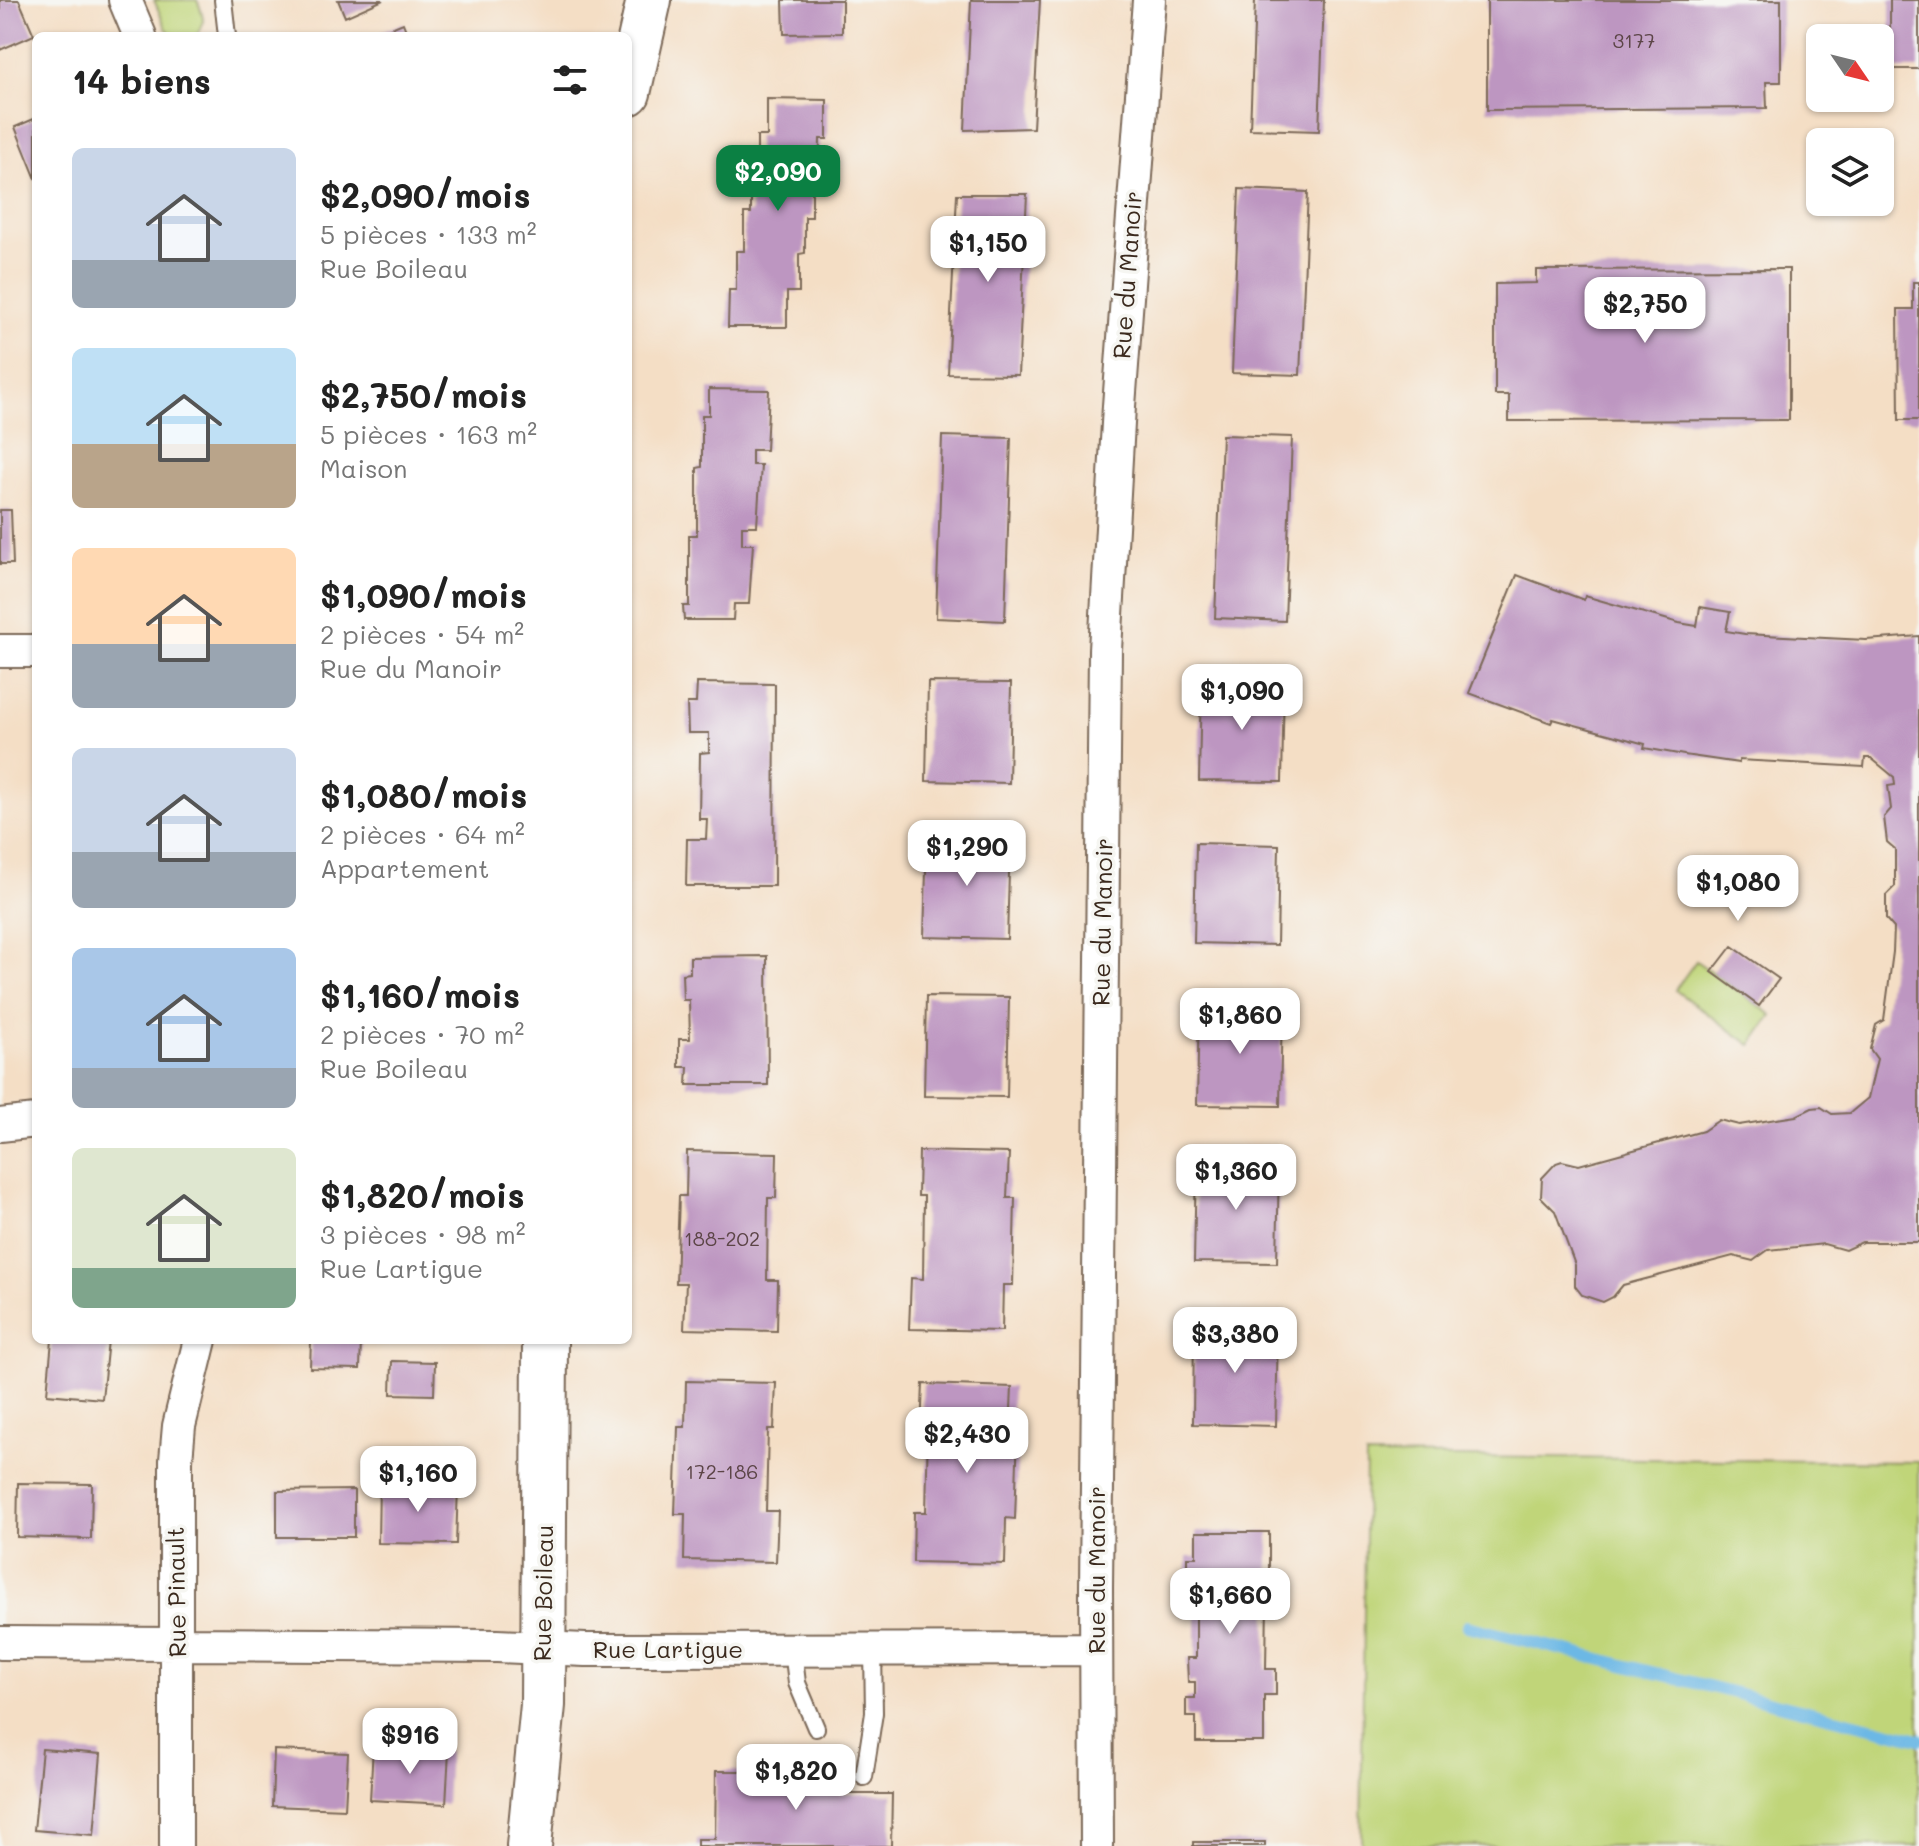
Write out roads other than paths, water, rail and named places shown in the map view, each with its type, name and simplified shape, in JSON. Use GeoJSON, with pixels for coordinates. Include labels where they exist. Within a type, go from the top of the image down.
{"type":"FeatureCollection","features":[{"type":"Feature","properties":{"kind":"street"},"geometry":{"type":"LineString","coordinates":[[125,0],[138,32]]}},
{"type":"Feature","properties":{"kind":"street"},"geometry":{"type":"LineString","coordinates":[[632,75],[649,0]]}},
{"type":"Feature","properties":{"kind":"street","name":"Rue du Manoir"},"geometry":{"type":"LineString","coordinates":[[1097,1846],[1105,650],[1119,406],[1149,0]]}},
{"type":"Feature","properties":{"kind":"street"},"geometry":{"type":"LineString","coordinates":[[0,651],[32,651]]}},
{"type":"Feature","properties":{"kind":"street"},"geometry":{"type":"LineString","coordinates":[[0,1125],[32,1121]]}},
{"type":"Feature","properties":{"kind":"street","name":"Rue Pinault"},"geometry":{"type":"LineString","coordinates":[[176,1846],[176,1460],[179,1426],[199,1344]]}},
{"type":"Feature","properties":{"kind":"street","name":"Rue Boileau"},"geometry":{"type":"LineString","coordinates":[[529,1846],[538,1773],[543,1648],[545,1344]]}},
{"type":"Feature","properties":{"kind":"street","name":"Rue Lartigue"},"geometry":{"type":"LineString","coordinates":[[0,1643],[793,1650],[1096,1649]]}},
{"type":"Feature","properties":{"kind":"lane"},"geometry":{"type":"LineString","coordinates":[[223,0],[227,32]]}},
{"type":"Feature","properties":{"kind":"lane"},"geometry":{"type":"LineString","coordinates":[[793,1650],[797,1683],[816,1728]]}},
{"type":"Feature","properties":{"kind":"lane"},"geometry":{"type":"LineString","coordinates":[[864,1777],[874,1713],[873,1650]]}},
{"type":"Feature","properties":{"kind":"waterway"},"geometry":{"type":"LineString","coordinates":[[1467,1626],[1919,1739]]}}]}
